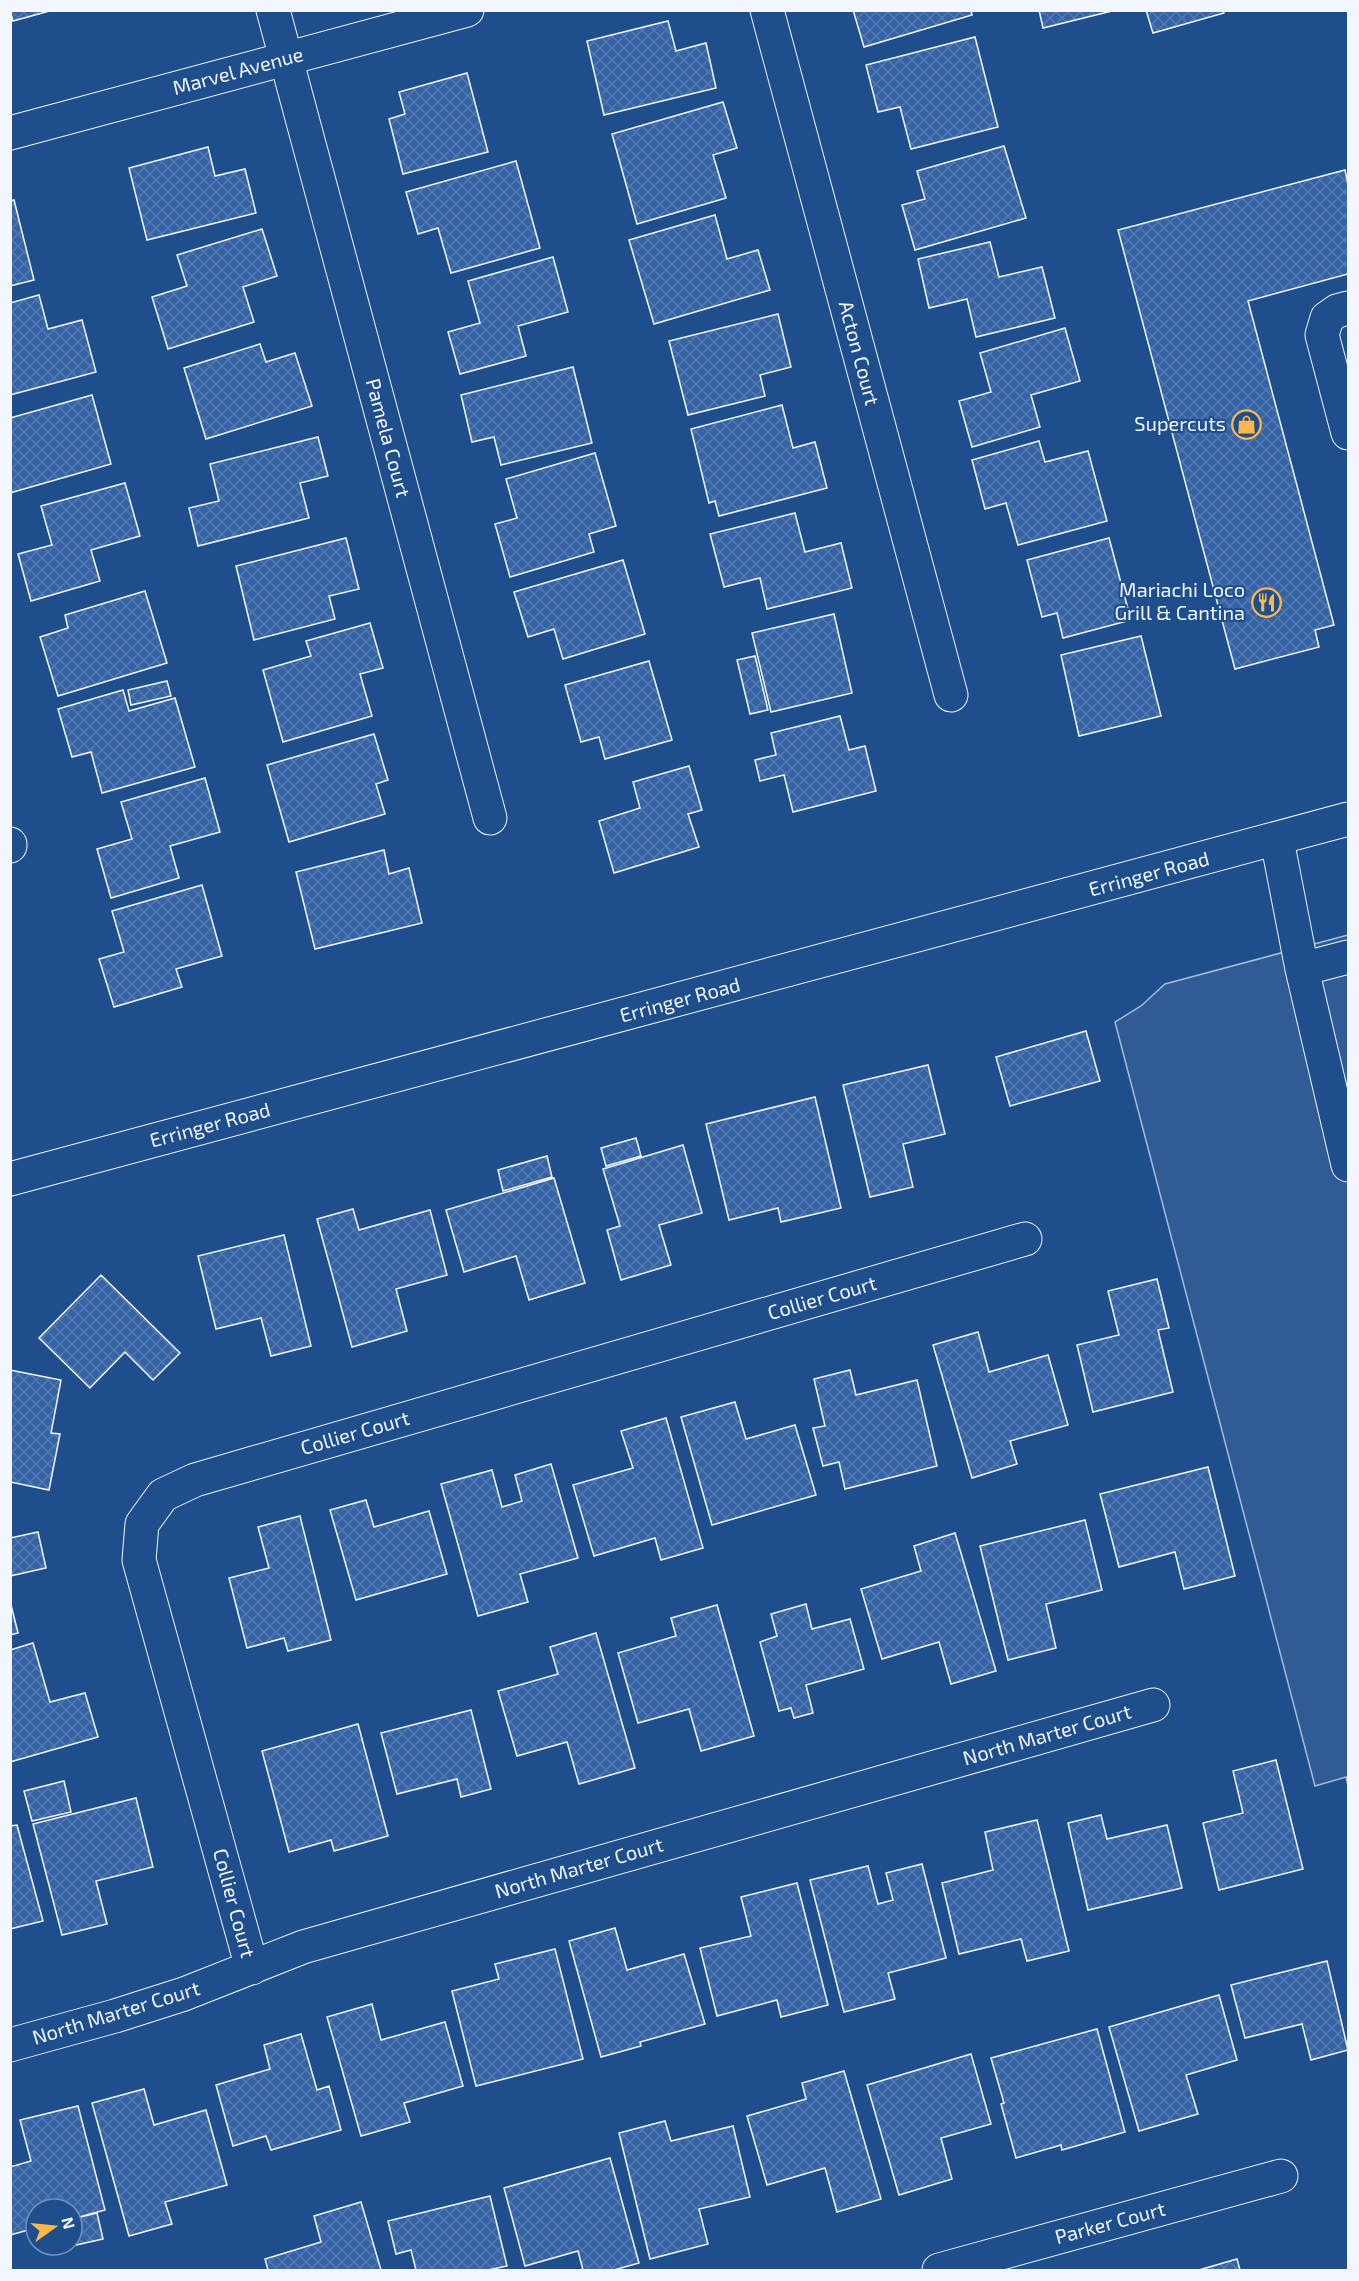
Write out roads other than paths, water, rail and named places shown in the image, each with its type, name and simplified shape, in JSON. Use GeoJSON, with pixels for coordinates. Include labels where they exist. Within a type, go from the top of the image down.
{"type":"FeatureCollection","features":[{"type":"Feature","properties":{"kind":"street","name":"Pamela Court"},"geometry":{"type":"LineString","coordinates":[[273,10],[490,818]]}},
{"type":"Feature","properties":{"kind":"street","name":"Marvel Avenue"},"geometry":{"type":"LineString","coordinates":[[10,133],[467,10]]}},
{"type":"Feature","properties":{"kind":"street","name":"Acton Court"},"geometry":{"type":"LineString","coordinates":[[767,10],[951,695]]}},
{"type":"Feature","properties":{"kind":"street"},"geometry":{"type":"LineString","coordinates":[[1348,308],[1337,311],[1327,318],[1322,335],[1348,433]]}},
{"type":"Feature","properties":{"kind":"street","name":"Erringer Road"},"geometry":{"type":"LineString","coordinates":[[10,1179],[1277,840],[1348,819]]}},
{"type":"Feature","properties":{"kind":"street"},"geometry":{"type":"LineString","coordinates":[[1277,840],[1302,969],[1348,1165]]}},
{"type":"Feature","properties":{"kind":"street"},"geometry":{"type":"LineString","coordinates":[[1302,969],[1348,957]]}},
{"type":"Feature","properties":{"kind":"street","name":"Collier Court"},"geometry":{"type":"LineString","coordinates":[[252,1968],[139,1560],[142,1524],[163,1495],[195,1480],[1025,1239]]}},
{"type":"Feature","properties":{"kind":"street","name":"North Marter Court"},"geometry":{"type":"LineString","coordinates":[[10,2046],[175,1998],[303,1947],[1153,1705]]}},
{"type":"Feature","properties":{"kind":"street","name":"Parker Court"},"geometry":{"type":"LineString","coordinates":[[939,2271],[1281,2176]]}},
{"type":"Feature","properties":{"kind":"place","name":"Supercuts"},"geometry":{"type":"Point","coordinates":[1247,424]}},
{"type":"Feature","properties":{"kind":"place","name":"Mariachi Loco Grill & Cantina"},"geometry":{"type":"Point","coordinates":[1266,602]}}]}
